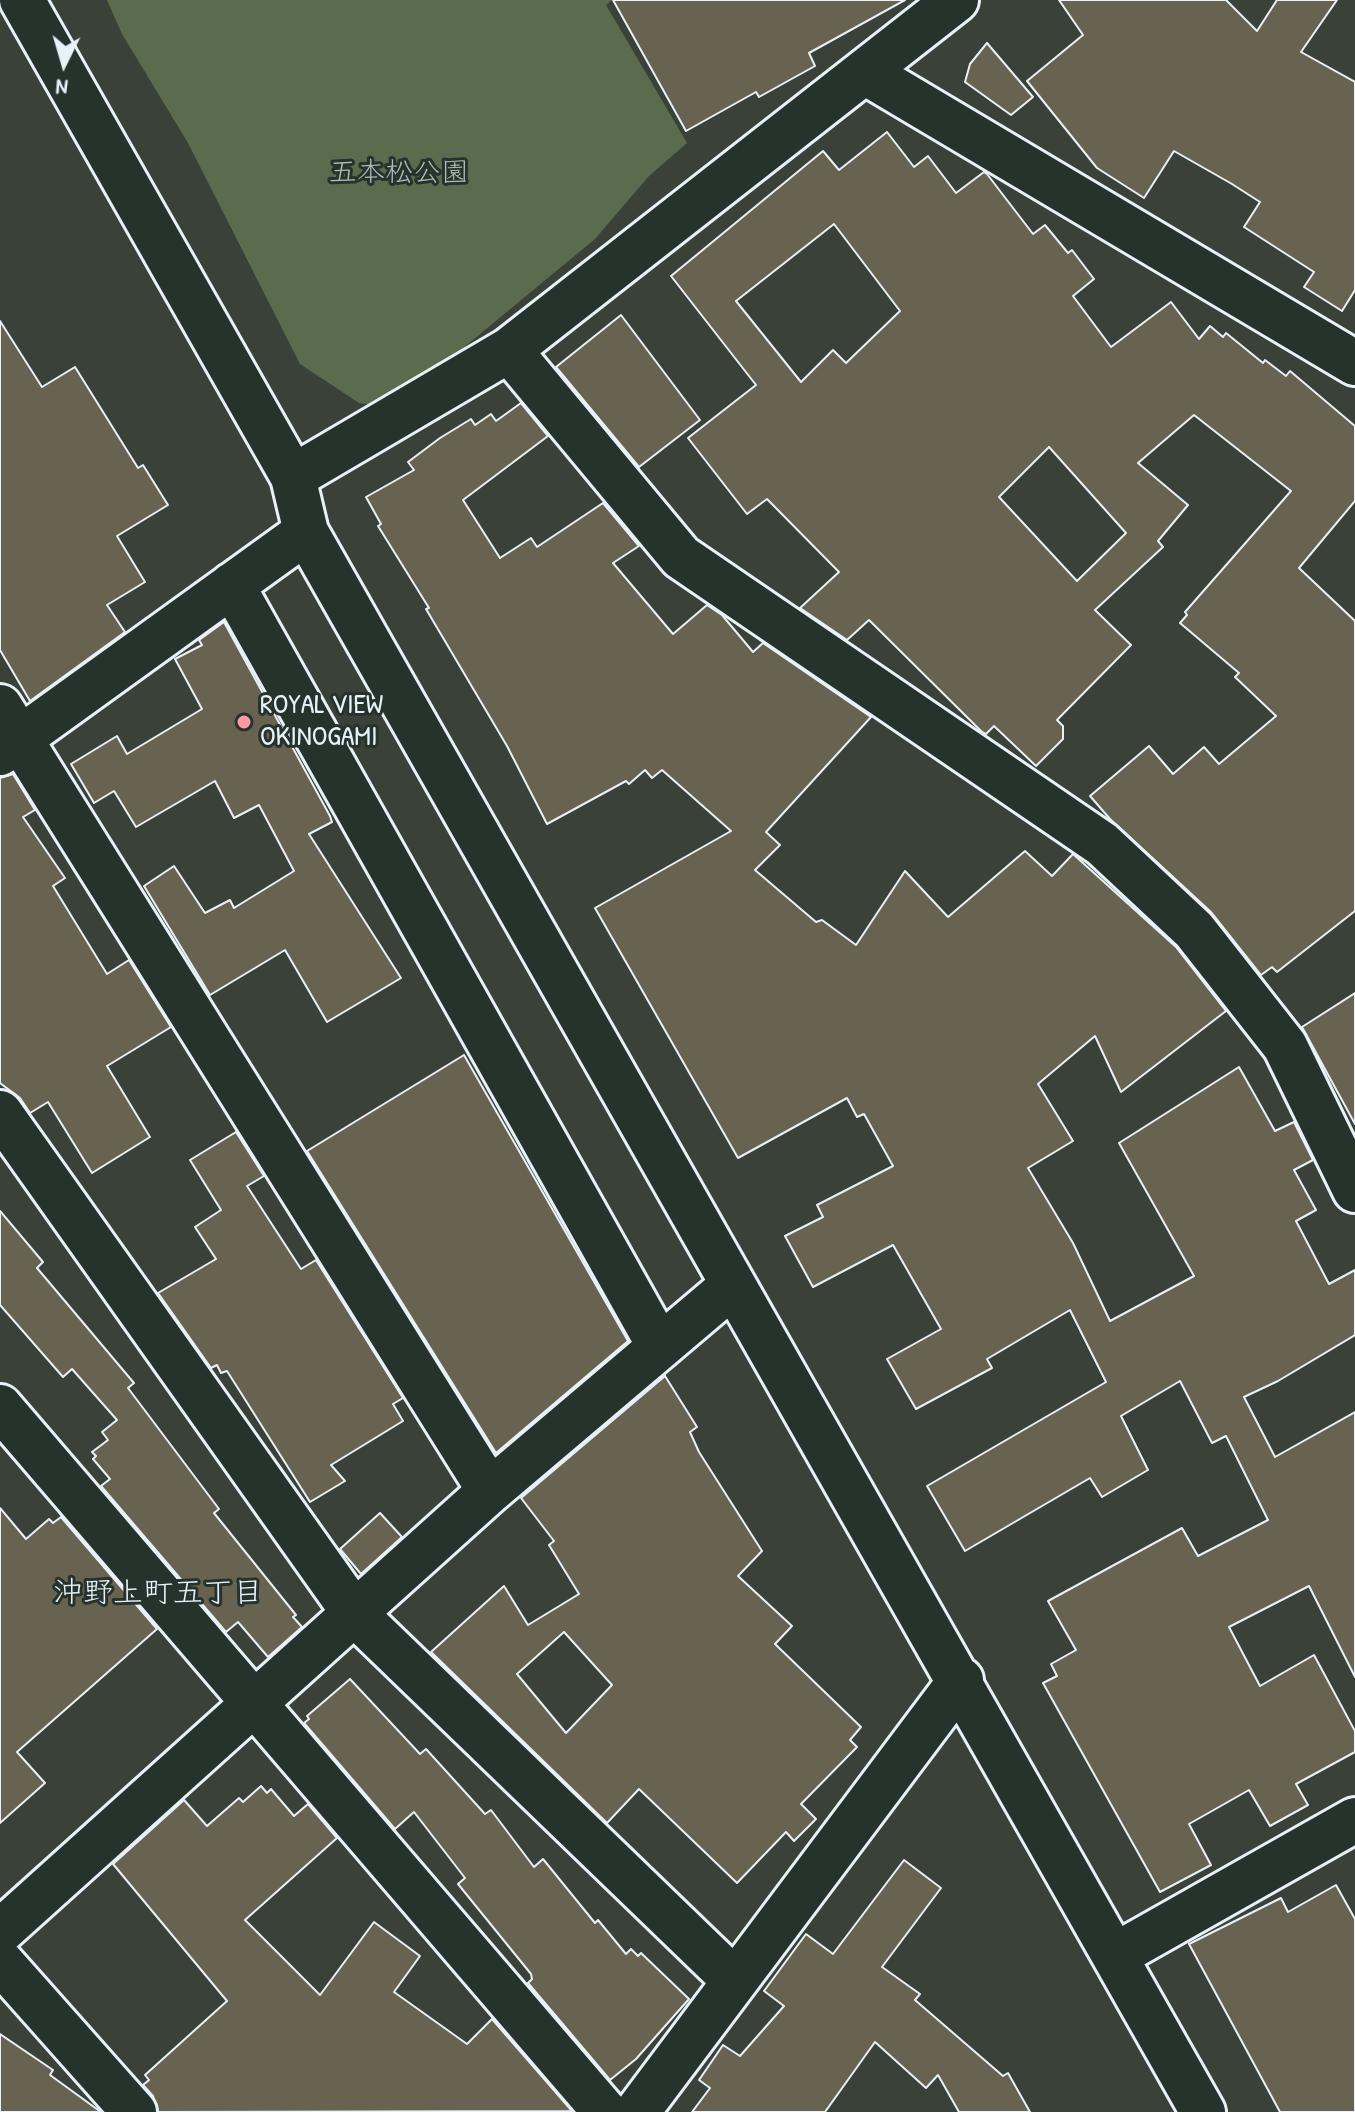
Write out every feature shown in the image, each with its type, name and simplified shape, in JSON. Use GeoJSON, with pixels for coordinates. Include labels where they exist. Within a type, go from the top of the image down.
{"type":"FeatureCollection","features":[{"type":"Feature","properties":{"kind":"street"},"geometry":{"type":"LineString","coordinates":[[22,0],[293,477],[306,532],[961,1680],[1203,2112]]}},
{"type":"Feature","properties":{"kind":"street"},"geometry":{"type":"LineString","coordinates":[[293,477],[509,350],[956,0]]}},
{"type":"Feature","properties":{"kind":"street"},"geometry":{"type":"LineString","coordinates":[[865,72],[1355,363]]}},
{"type":"Feature","properties":{"kind":"street"},"geometry":{"type":"LineString","coordinates":[[509,350],[681,557],[1102,844],[1194,930],[1285,1046],[1355,1190]]}},
{"type":"Feature","properties":{"kind":"street"},"geometry":{"type":"LineString","coordinates":[[306,532],[232,585],[6,733],[490,1491]]}},
{"type":"Feature","properties":{"kind":"street"},"geometry":{"type":"LineString","coordinates":[[232,585],[660,1347]]}},
{"type":"Feature","properties":{"kind":"street"},"geometry":{"type":"LineString","coordinates":[[0,1113],[355,1614],[734,1980]]}},
{"type":"Feature","properties":{"kind":"street"},"geometry":{"type":"LineString","coordinates":[[0,1932],[490,1491],[733,1285]]}},
{"type":"Feature","properties":{"kind":"street"},"geometry":{"type":"LineString","coordinates":[[0,1407],[251,1704],[605,2112]]}},
{"type":"Feature","properties":{"kind":"street"},"geometry":{"type":"LineString","coordinates":[[637,2112],[961,1680]]}},
{"type":"Feature","properties":{"kind":"street"},"geometry":{"type":"LineString","coordinates":[[1116,1955],[1355,1820]]}},
{"type":"Feature","properties":{"kind":"street"},"geometry":{"type":"LineString","coordinates":[[0,1961],[134,2112]]}},
{"type":"Feature","properties":{"kind":"green space","name":"五本松公園"},"geometry":{"type":"Polygon","coordinates":[[[107,0],[612,0],[606,5],[687,143],[649,176],[595,239],[445,363],[389,407],[359,403],[300,364],[188,143],[122,34],[107,0]]]}},
{"type":"Feature","properties":{"kind":"building"},"geometry":{"type":"Polygon","coordinates":[[[613,0],[905,0],[809,53],[815,66],[759,97],[756,92],[686,131],[613,0]]]}},
{"type":"Feature","properties":{"kind":"building"},"geometry":{"type":"Polygon","coordinates":[[[1059,0],[1226,0],[1257,31],[1277,0],[1337,0],[1301,52],[1355,82],[1355,290],[1342,311],[1304,287],[1314,272],[1244,227],[1260,202],[1232,184],[1174,151],[1144,198],[1097,168],[1027,81],[1083,35],[1059,0]]]}},
{"type":"Feature","properties":{"kind":"building"},"geometry":{"type":"Polygon","coordinates":[[[987,43],[1033,97],[1011,115],[965,82],[970,64],[987,43]]]}},
{"type":"Feature","properties":{"kind":"building"},"geometry":{"type":"Polygon","coordinates":[[[887,132],[914,167],[928,156],[956,193],[984,172],[1033,234],[1045,225],[1068,253],[1072,250],[1094,279],[1073,296],[1111,347],[1171,302],[1199,339],[1210,326],[1223,337],[1226,333],[1263,363],[1265,360],[1286,376],[1290,371],[1355,426],[1355,501],[1299,568],[1355,621],[1355,911],[1277,972],[1272,967],[1261,975],[1211,912],[1110,819],[1090,796],[1149,746],[1173,774],[1204,747],[1219,764],[1276,716],[1235,677],[1239,673],[1180,623],[1187,615],[1185,612],[1291,491],[1194,415],[1138,463],[1188,505],[1158,541],[1163,547],[1095,610],[1131,645],[1057,720],[1063,726],[1063,739],[1036,766],[994,726],[986,734],[982,732],[869,620],[847,640],[800,608],[839,572],[767,499],[747,514],[688,438],[756,385],[671,276],[823,151],[839,170],[887,132]],[[834,224],[736,301],[801,382],[833,350],[846,363],[900,311],[834,224]],[[1049,447],[999,497],[1077,581],[1126,533],[1049,447]]]}},
{"type":"Feature","properties":{"kind":"building"},"geometry":{"type":"Polygon","coordinates":[[[621,315],[700,420],[639,467],[556,367],[621,315]]]}},
{"type":"Feature","properties":{"kind":"building"},"geometry":{"type":"Polygon","coordinates":[[[0,321],[42,387],[75,367],[138,468],[143,465],[168,505],[117,536],[145,582],[107,605],[125,632],[30,701],[0,650],[0,321]]]}},
{"type":"Feature","properties":{"kind":"building"},"geometry":{"type":"Polygon","coordinates":[[[521,403],[548,436],[463,500],[500,558],[531,538],[537,547],[603,503],[639,546],[613,563],[673,634],[707,605],[722,615],[753,652],[763,643],[871,717],[766,832],[780,845],[755,870],[816,922],[822,920],[856,945],[905,871],[948,917],[1025,851],[1052,876],[1073,854],[1176,947],[1226,1011],[1121,1092],[1095,1036],[1038,1084],[1073,1141],[1028,1168],[1073,1243],[1110,1321],[1194,1276],[1119,1143],[1239,1067],[1275,1131],[1294,1122],[1313,1160],[1294,1170],[1316,1210],[1296,1221],[1329,1284],[1355,1270],[1355,1335],[1278,1381],[1244,1397],[1275,1457],[1355,1412],[1355,1677],[1309,1586],[1229,1627],[1260,1686],[1314,1655],[1355,1731],[1355,1752],[1296,1784],[1308,1805],[1270,1826],[1249,1790],[1189,1824],[1211,1865],[1160,1892],[1043,1683],[1057,1676],[1051,1664],[1076,1650],[1048,1601],[1182,1528],[1198,1556],[1268,1520],[1226,1436],[1212,1443],[1180,1381],[1121,1416],[1148,1470],[1102,1497],[1090,1478],[965,1551],[927,1486],[1106,1382],[1070,1310],[987,1359],[992,1368],[916,1409],[887,1359],[941,1329],[893,1245],[813,1287],[785,1236],[823,1217],[817,1205],[893,1166],[864,1114],[857,1117],[847,1098],[738,1158],[595,908],[731,831],[662,770],[652,778],[645,770],[629,784],[626,781],[547,824],[507,746],[426,609],[429,608],[378,526],[381,524],[366,497],[414,470],[408,462],[471,419],[475,425],[491,414],[496,421],[521,403]]]}},
{"type":"Feature","properties":{"kind":"building"},"geometry":{"type":"Polygon","coordinates":[[[224,622],[330,816],[332,822],[309,834],[401,978],[327,1022],[285,950],[210,995],[144,886],[174,866],[205,913],[230,900],[234,908],[294,871],[259,805],[234,818],[215,781],[136,827],[114,791],[94,803],[71,764],[117,736],[127,754],[202,709],[175,659],[202,645],[199,640],[224,622]]]}},
{"type":"Feature","properties":{"kind":"building"},"geometry":{"type":"Polygon","coordinates":[[[13,774],[35,810],[23,817],[65,878],[53,886],[107,974],[129,960],[171,1027],[107,1066],[150,1137],[92,1173],[48,1102],[30,1113],[20,1098],[0,1083],[0,778],[13,774]]]}},
{"type":"Feature","properties":{"kind":"building"},"geometry":{"type":"Polygon","coordinates":[[[1355,993],[1355,1124],[1302,1027],[1355,993]]]}},
{"type":"Feature","properties":{"kind":"building"},"geometry":{"type":"Polygon","coordinates":[[[464,1055],[628,1341],[496,1453],[307,1151],[464,1055]]]}},
{"type":"Feature","properties":{"kind":"building"},"geometry":{"type":"Polygon","coordinates":[[[236,1132],[264,1176],[247,1186],[301,1269],[316,1260],[403,1398],[393,1404],[403,1421],[331,1465],[345,1481],[310,1502],[227,1371],[221,1373],[217,1365],[211,1368],[158,1293],[216,1259],[195,1227],[221,1210],[190,1160],[236,1132]]]}},
{"type":"Feature","properties":{"kind":"building"},"geometry":{"type":"Polygon","coordinates":[[[0,1211],[43,1262],[37,1268],[134,1383],[128,1388],[219,1509],[214,1513],[296,1615],[293,1617],[302,1627],[268,1657],[238,1622],[226,1632],[101,1486],[110,1479],[93,1459],[96,1456],[92,1452],[108,1440],[102,1432],[117,1420],[72,1369],[63,1377],[0,1305],[0,1211]]]}},
{"type":"Feature","properties":{"kind":"building"},"geometry":{"type":"Polygon","coordinates":[[[665,1376],[697,1427],[690,1432],[699,1452],[762,1551],[738,1576],[792,1626],[775,1644],[861,1727],[850,1740],[857,1747],[801,1804],[816,1819],[794,1841],[786,1832],[737,1883],[639,1789],[607,1823],[431,1652],[504,1586],[528,1625],[579,1594],[549,1545],[554,1541],[521,1498],[665,1376]],[[564,1632],[517,1674],[566,1733],[612,1685],[564,1632]]]}},
{"type":"Feature","properties":{"kind":"building"},"geometry":{"type":"Polygon","coordinates":[[[0,1508],[26,1539],[49,1519],[53,1523],[61,1517],[157,1629],[17,1752],[45,1783],[0,1823],[0,1508]]]}},
{"type":"Feature","properties":{"kind":"building"},"geometry":{"type":"Polygon","coordinates":[[[380,1513],[402,1537],[361,1574],[340,1549],[380,1513]]]}},
{"type":"Feature","properties":{"kind":"building"},"geometry":{"type":"Polygon","coordinates":[[[350,1679],[420,1754],[426,1749],[485,1814],[491,1810],[534,1867],[543,1859],[595,1923],[598,1920],[626,1954],[631,1949],[638,1956],[641,1953],[689,1999],[636,2059],[610,2080],[528,1983],[532,1979],[531,1974],[458,1884],[465,1878],[414,1812],[395,1829],[304,1723],[309,1719],[307,1716],[350,1679]]]}},
{"type":"Feature","properties":{"kind":"building"},"geometry":{"type":"Polygon","coordinates":[[[261,1786],[267,1793],[271,1789],[294,1816],[308,1804],[337,1838],[245,1920],[320,1995],[374,1922],[420,1956],[394,1992],[467,2044],[492,2019],[572,2111],[158,2112],[153,2096],[143,2085],[149,2080],[145,2075],[227,2001],[113,1864],[184,1800],[207,1826],[239,1798],[243,1802],[261,1786]]]}},
{"type":"Feature","properties":{"kind":"building"},"geometry":{"type":"Polygon","coordinates":[[[904,1860],[941,1888],[882,1967],[920,1994],[915,2000],[1003,2076],[1008,2073],[1030,2112],[959,2112],[938,2075],[926,2088],[875,2042],[825,2112],[692,2112],[710,2088],[699,2080],[723,2045],[740,2056],[784,2006],[764,1991],[806,1934],[833,1954],[904,1860]]]}},
{"type":"Feature","properties":{"kind":"building"},"geometry":{"type":"Polygon","coordinates":[[[1336,1885],[1355,1919],[1355,2112],[1280,2112],[1189,1944],[1281,1898],[1288,1912],[1336,1885]]]}},
{"type":"Feature","properties":{"kind":"building"},"geometry":{"type":"Polygon","coordinates":[[[0,2034],[53,2070],[50,2075],[101,2112],[0,2112],[0,2034]]]}},
{"type":"Feature","properties":{"kind":"place","name":"ROYAL VIEW OKINOGAMI"},"geometry":{"type":"Point","coordinates":[244,722]}},
{"type":"Feature","properties":{"kind":"district","name":"沖野上町五丁目"},"geometry":{"type":"Point","coordinates":[158,1594]}}]}
